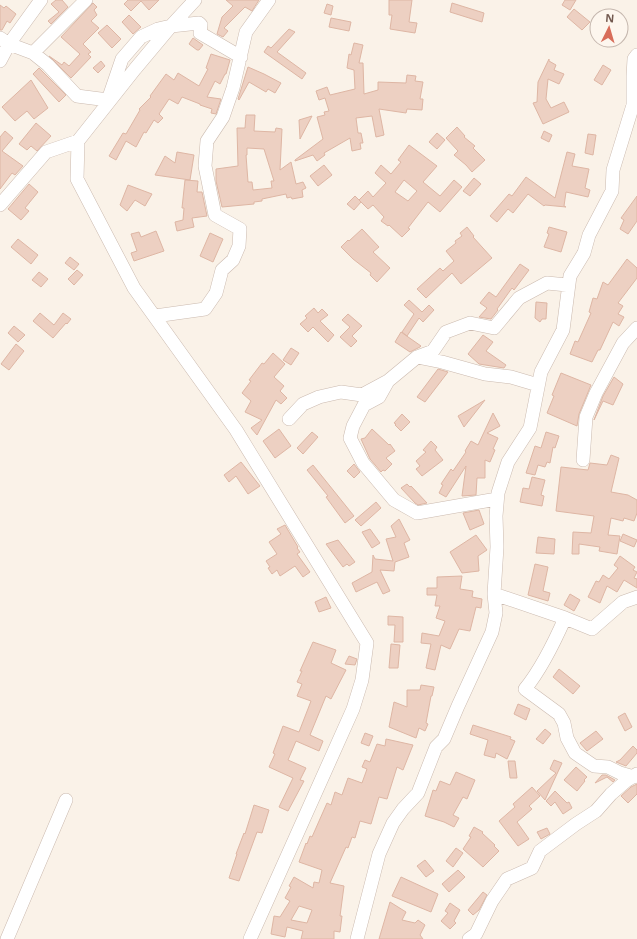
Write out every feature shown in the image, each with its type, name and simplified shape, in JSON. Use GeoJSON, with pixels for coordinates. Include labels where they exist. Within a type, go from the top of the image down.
{"type":"FeatureCollection","features":[{"type":"Feature","properties":{"kind":"street"},"geometry":{"type":"LineString","coordinates":[[0,61],[5,41],[41,0]]}},
{"type":"Feature","properties":{"kind":"street"},"geometry":{"type":"LineString","coordinates":[[33,53],[86,0]]}},
{"type":"Feature","properties":{"kind":"street"},"geometry":{"type":"LineString","coordinates":[[0,205],[46,152],[78,141],[135,69],[171,26],[196,0]]}},
{"type":"Feature","properties":{"kind":"street"},"geometry":{"type":"LineString","coordinates":[[155,316],[205,309],[216,293],[222,270],[233,260],[239,246],[240,229],[215,215],[205,166],[207,141],[224,117],[233,88],[246,32],[269,0]]}},
{"type":"Feature","properties":{"kind":"street"},"geometry":{"type":"LineString","coordinates":[[5,41],[33,53],[48,65],[78,96],[108,100],[122,60],[141,37],[158,29],[199,23],[201,25],[200,33],[241,57]]}},
{"type":"Feature","properties":{"kind":"street"},"geometry":{"type":"LineString","coordinates":[[357,939],[379,854],[393,823],[403,809],[418,793],[436,747],[444,739],[492,632],[496,613],[494,594],[497,547],[497,499],[508,462],[530,428],[540,372],[562,330],[566,312],[570,276],[584,253],[589,235],[612,191],[613,170],[633,105],[634,59],[637,55]]}},
{"type":"Feature","properties":{"kind":"street"},"geometry":{"type":"LineString","coordinates":[[78,141],[77,179],[134,288],[236,430],[367,643],[362,680],[353,709],[250,939]]}},
{"type":"Feature","properties":{"kind":"street"},"geometry":{"type":"LineString","coordinates":[[289,418],[303,404],[319,397],[341,392],[362,395],[388,381],[417,357],[433,352],[446,332],[470,323],[494,328],[519,298],[547,283],[568,284]]}},
{"type":"Feature","properties":{"kind":"street"},"geometry":{"type":"LineString","coordinates":[[583,460],[586,417],[596,393],[623,343],[637,328]]}},
{"type":"Feature","properties":{"kind":"street"},"geometry":{"type":"LineString","coordinates":[[417,357],[442,362],[485,374],[511,377],[538,385]]}},
{"type":"Feature","properties":{"kind":"street"},"geometry":{"type":"LineString","coordinates":[[388,381],[379,398],[364,405],[353,426],[350,438],[363,463],[394,500],[417,513],[497,499]]}},
{"type":"Feature","properties":{"kind":"street"},"geometry":{"type":"LineString","coordinates":[[494,594],[565,618],[592,629],[623,602],[637,597]]}},
{"type":"Feature","properties":{"kind":"street"},"geometry":{"type":"LineString","coordinates":[[565,618],[555,642],[531,682],[525,689],[559,714],[564,723],[566,738],[575,753],[594,766],[608,767],[620,773],[635,776]]}},
{"type":"Feature","properties":{"kind":"street"},"geometry":{"type":"LineString","coordinates":[[469,939],[476,934],[492,900],[507,879],[532,868],[540,851],[596,811],[612,794],[635,776]]}},
{"type":"Feature","properties":{"kind":"street"},"geometry":{"type":"LineString","coordinates":[[7,939],[66,800]]}},
{"type":"Feature","properties":{"kind":"building"},"geometry":{"type":"Polygon","coordinates":[[[56,0],[62,0],[68,7],[51,24],[48,21],[59,12],[51,4],[56,0]]]}},
{"type":"Feature","properties":{"kind":"building"},"geometry":{"type":"Polygon","coordinates":[[[128,0],[159,0],[149,10],[141,1],[131,11],[124,4],[128,0]]]}},
{"type":"Feature","properties":{"kind":"building"},"geometry":{"type":"Polygon","coordinates":[[[226,0],[259,0],[252,11],[245,7],[224,28],[228,31],[223,37],[217,34],[222,17],[233,6],[226,0]]]}},
{"type":"Feature","properties":{"kind":"building"},"geometry":{"type":"Polygon","coordinates":[[[389,0],[412,0],[409,22],[417,23],[415,33],[390,29],[392,15],[389,15],[389,0]]]}},
{"type":"Feature","properties":{"kind":"building"},"geometry":{"type":"Polygon","coordinates":[[[565,0],[576,0],[570,10],[562,5],[565,0]]]}},
{"type":"Feature","properties":{"kind":"building"},"geometry":{"type":"Polygon","coordinates":[[[93,3],[97,7],[94,10],[97,15],[91,21],[99,28],[83,44],[91,52],[88,54],[91,57],[71,78],[49,56],[62,65],[64,62],[69,66],[80,54],[61,37],[93,3]]]}},
{"type":"Feature","properties":{"kind":"building"},"geometry":{"type":"Polygon","coordinates":[[[452,3],[484,13],[482,22],[450,12],[452,3]]]}},
{"type":"Feature","properties":{"kind":"building"},"geometry":{"type":"Polygon","coordinates":[[[327,4],[333,6],[331,15],[324,13],[327,4]]]}},
{"type":"Feature","properties":{"kind":"building"},"geometry":{"type":"Polygon","coordinates":[[[0,5],[4,8],[6,6],[16,14],[10,23],[7,21],[2,30],[0,30],[0,5]]]}},
{"type":"Feature","properties":{"kind":"building"},"geometry":{"type":"Polygon","coordinates":[[[574,9],[589,21],[589,23],[582,30],[567,17],[574,9]]]}},
{"type":"Feature","properties":{"kind":"building"},"geometry":{"type":"Polygon","coordinates":[[[129,15],[141,27],[133,34],[122,22],[129,15]]]}},
{"type":"Feature","properties":{"kind":"building"},"geometry":{"type":"Polygon","coordinates":[[[331,18],[351,22],[349,31],[329,27],[331,18]]]}},
{"type":"Feature","properties":{"kind":"building"},"geometry":{"type":"Polygon","coordinates":[[[107,25],[121,39],[112,48],[98,33],[107,25]]]}},
{"type":"Feature","properties":{"kind":"building"},"geometry":{"type":"Polygon","coordinates":[[[289,29],[295,32],[277,52],[306,73],[302,79],[264,52],[268,46],[271,48],[289,29]]]}},
{"type":"Feature","properties":{"kind":"building"},"geometry":{"type":"Polygon","coordinates":[[[193,38],[203,45],[199,50],[189,44],[193,38]]]}},
{"type":"Feature","properties":{"kind":"building"},"geometry":{"type":"Polygon","coordinates":[[[354,43],[363,45],[359,63],[363,63],[364,94],[378,90],[378,82],[406,83],[407,75],[416,76],[415,81],[423,82],[420,99],[423,99],[422,110],[407,109],[406,113],[379,109],[384,135],[376,137],[372,116],[356,118],[358,133],[361,133],[363,143],[360,143],[361,149],[352,151],[350,138],[324,153],[325,155],[317,161],[313,155],[295,161],[323,139],[317,117],[325,115],[324,112],[329,111],[325,98],[319,100],[316,91],[327,87],[330,95],[355,89],[354,70],[347,68],[349,54],[351,55],[354,43]]]}},
{"type":"Feature","properties":{"kind":"building"},"geometry":{"type":"Polygon","coordinates":[[[211,54],[230,60],[226,74],[220,84],[215,81],[207,97],[221,99],[216,114],[211,113],[212,109],[182,97],[178,104],[169,99],[159,114],[163,118],[158,123],[154,120],[146,133],[144,132],[136,147],[126,141],[116,160],[109,156],[123,133],[126,134],[140,110],[139,109],[151,97],[150,96],[166,74],[174,80],[178,73],[199,86],[208,69],[206,68],[211,54]]]}},
{"type":"Feature","properties":{"kind":"building"},"geometry":{"type":"Polygon","coordinates":[[[549,59],[549,61],[556,65],[554,70],[564,74],[559,84],[548,79],[546,99],[551,108],[564,102],[569,112],[543,124],[533,103],[537,102],[538,82],[549,59]]]}},
{"type":"Feature","properties":{"kind":"building"},"geometry":{"type":"Polygon","coordinates":[[[101,61],[105,66],[98,73],[93,68],[101,61]]]}},
{"type":"Feature","properties":{"kind":"building"},"geometry":{"type":"Polygon","coordinates":[[[603,65],[611,70],[602,85],[594,80],[603,65]]]}},
{"type":"Feature","properties":{"kind":"building"},"geometry":{"type":"Polygon","coordinates":[[[248,67],[281,83],[275,93],[268,89],[266,92],[249,82],[239,100],[238,99],[248,67]]]}},
{"type":"Feature","properties":{"kind":"building"},"geometry":{"type":"Polygon","coordinates":[[[39,68],[66,95],[59,102],[33,74],[39,68]]]}},
{"type":"Feature","properties":{"kind":"building"},"geometry":{"type":"Polygon","coordinates":[[[31,80],[48,108],[34,119],[27,111],[15,121],[2,107],[31,80]]]}},
{"type":"Feature","properties":{"kind":"building"},"geometry":{"type":"Polygon","coordinates":[[[246,115],[255,115],[254,131],[275,132],[276,128],[282,129],[280,170],[291,162],[296,184],[303,182],[306,188],[302,190],[303,197],[292,199],[291,197],[287,198],[286,194],[262,199],[262,201],[254,202],[254,204],[222,207],[216,181],[216,169],[238,166],[237,128],[245,128],[246,115]],[[247,148],[246,155],[248,182],[252,182],[253,190],[272,188],[271,181],[274,181],[264,149],[247,148]]]}},
{"type":"Feature","properties":{"kind":"building"},"geometry":{"type":"Polygon","coordinates":[[[312,116],[300,139],[299,120],[312,116]]]}},
{"type":"Feature","properties":{"kind":"building"},"geometry":{"type":"Polygon","coordinates":[[[36,123],[51,136],[37,151],[31,146],[27,150],[19,144],[36,123]]]}},
{"type":"Feature","properties":{"kind":"building"},"geometry":{"type":"Polygon","coordinates":[[[457,127],[465,136],[464,137],[475,146],[473,148],[485,160],[472,172],[454,155],[458,151],[446,138],[457,127]]]}},
{"type":"Feature","properties":{"kind":"building"},"geometry":{"type":"Polygon","coordinates":[[[5,131],[13,138],[2,151],[23,166],[15,175],[12,173],[0,189],[0,137],[5,131]]]}},
{"type":"Feature","properties":{"kind":"building"},"geometry":{"type":"Polygon","coordinates":[[[544,131],[552,135],[549,142],[541,138],[544,131]]]}},
{"type":"Feature","properties":{"kind":"building"},"geometry":{"type":"Polygon","coordinates":[[[437,133],[445,140],[437,149],[429,142],[437,133]]]}},
{"type":"Feature","properties":{"kind":"building"},"geometry":{"type":"Polygon","coordinates":[[[588,134],[596,135],[593,155],[585,153],[588,134]]]}},
{"type":"Feature","properties":{"kind":"building"},"geometry":{"type":"Polygon","coordinates":[[[409,145],[437,166],[423,182],[440,196],[454,180],[462,187],[440,212],[428,202],[408,228],[410,229],[402,237],[389,225],[388,226],[381,221],[384,217],[373,205],[368,209],[361,202],[354,210],[347,204],[355,196],[359,200],[368,191],[373,197],[386,183],[375,173],[381,165],[391,174],[401,162],[398,160],[409,145]],[[404,180],[395,192],[408,201],[417,191],[404,180]]]}},
{"type":"Feature","properties":{"kind":"building"},"geometry":{"type":"Polygon","coordinates":[[[177,152],[194,155],[190,180],[155,175],[165,156],[175,163],[177,152]]]}},
{"type":"Feature","properties":{"kind":"building"},"geometry":{"type":"Polygon","coordinates":[[[567,152],[575,154],[572,166],[589,169],[585,188],[590,190],[588,197],[566,192],[564,206],[566,207],[544,206],[528,194],[513,213],[508,209],[497,222],[490,216],[509,194],[512,196],[526,177],[555,198],[567,152]]]}},
{"type":"Feature","properties":{"kind":"building"},"geometry":{"type":"Polygon","coordinates":[[[324,165],[332,175],[318,186],[310,176],[324,165]]]}},
{"type":"Feature","properties":{"kind":"building"},"geometry":{"type":"Polygon","coordinates":[[[474,178],[481,184],[470,196],[463,191],[474,178]]]}},
{"type":"Feature","properties":{"kind":"building"},"geometry":{"type":"Polygon","coordinates":[[[185,180],[198,181],[197,192],[202,192],[207,216],[192,218],[194,227],[177,231],[175,222],[183,220],[184,208],[182,208],[185,180]]]}},
{"type":"Feature","properties":{"kind":"building"},"geometry":{"type":"Polygon","coordinates":[[[29,184],[38,192],[25,208],[29,211],[21,220],[8,209],[29,184]]]}},
{"type":"Feature","properties":{"kind":"building"},"geometry":{"type":"Polygon","coordinates":[[[128,185],[152,194],[145,206],[135,200],[127,211],[120,205],[128,185]]]}},
{"type":"Feature","properties":{"kind":"building"},"geometry":{"type":"Polygon","coordinates":[[[637,196],[637,221],[628,234],[620,229],[624,220],[621,218],[637,196]]]}},
{"type":"Feature","properties":{"kind":"building"},"geometry":{"type":"Polygon","coordinates":[[[467,227],[474,236],[473,237],[492,258],[461,284],[452,273],[426,298],[417,289],[440,268],[443,271],[454,261],[446,251],[456,243],[455,241],[462,236],[460,233],[467,227]]]}},
{"type":"Feature","properties":{"kind":"building"},"geometry":{"type":"Polygon","coordinates":[[[549,227],[567,232],[561,252],[544,247],[549,234],[547,233],[549,227]]]}},
{"type":"Feature","properties":{"kind":"building"},"geometry":{"type":"Polygon","coordinates":[[[362,229],[379,247],[373,252],[390,268],[377,282],[370,275],[371,273],[353,259],[341,247],[362,229]]]}},
{"type":"Feature","properties":{"kind":"building"},"geometry":{"type":"Polygon","coordinates":[[[156,231],[164,251],[134,261],[131,253],[137,251],[131,234],[139,232],[141,237],[156,231]]]}},
{"type":"Feature","properties":{"kind":"building"},"geometry":{"type":"Polygon","coordinates":[[[210,233],[223,239],[213,262],[200,256],[210,233]]]}},
{"type":"Feature","properties":{"kind":"building"},"geometry":{"type":"Polygon","coordinates":[[[18,239],[38,255],[31,264],[11,247],[18,239]]]}},
{"type":"Feature","properties":{"kind":"building"},"geometry":{"type":"Polygon","coordinates":[[[70,257],[79,264],[74,270],[65,263],[70,257]]]}},
{"type":"Feature","properties":{"kind":"building"},"geometry":{"type":"Polygon","coordinates":[[[627,259],[637,268],[637,278],[618,303],[623,306],[618,314],[624,317],[619,326],[613,322],[600,350],[598,350],[592,362],[570,354],[575,341],[578,342],[591,313],[589,312],[593,298],[597,299],[603,282],[608,285],[627,259]]]}},
{"type":"Feature","properties":{"kind":"building"},"geometry":{"type":"Polygon","coordinates":[[[520,264],[529,270],[514,290],[512,288],[491,319],[479,317],[487,308],[480,303],[489,292],[496,297],[520,264]]]}},
{"type":"Feature","properties":{"kind":"building"},"geometry":{"type":"Polygon","coordinates":[[[77,270],[83,275],[74,285],[68,279],[77,270]]]}},
{"type":"Feature","properties":{"kind":"building"},"geometry":{"type":"Polygon","coordinates":[[[39,272],[48,279],[41,287],[32,280],[39,272]]]}},
{"type":"Feature","properties":{"kind":"building"},"geometry":{"type":"Polygon","coordinates":[[[409,300],[422,312],[429,305],[434,310],[423,322],[419,318],[407,336],[402,332],[414,314],[404,305],[409,300]]]}},
{"type":"Feature","properties":{"kind":"building"},"geometry":{"type":"Polygon","coordinates":[[[536,302],[547,303],[546,319],[542,319],[540,322],[535,318],[536,302]]]}},
{"type":"Feature","properties":{"kind":"building"},"geometry":{"type":"Polygon","coordinates":[[[314,308],[318,313],[322,309],[328,315],[320,321],[334,335],[328,342],[313,327],[308,332],[300,324],[307,318],[305,316],[314,308]]]}},
{"type":"Feature","properties":{"kind":"building"},"geometry":{"type":"Polygon","coordinates":[[[40,313],[54,325],[63,313],[71,319],[53,338],[33,321],[40,313]]]}},
{"type":"Feature","properties":{"kind":"building"},"geometry":{"type":"Polygon","coordinates":[[[348,314],[362,326],[352,336],[357,341],[351,347],[340,337],[350,327],[342,320],[348,314]]]}},
{"type":"Feature","properties":{"kind":"building"},"geometry":{"type":"Polygon","coordinates":[[[14,326],[25,335],[18,342],[8,333],[14,326]]]}},
{"type":"Feature","properties":{"kind":"building"},"geometry":{"type":"Polygon","coordinates":[[[401,332],[421,346],[410,352],[395,342],[401,332]]]}},
{"type":"Feature","properties":{"kind":"building"},"geometry":{"type":"Polygon","coordinates":[[[483,335],[493,342],[486,351],[506,365],[504,368],[479,364],[468,354],[483,335]]]}},
{"type":"Feature","properties":{"kind":"building"},"geometry":{"type":"Polygon","coordinates":[[[16,344],[24,351],[9,370],[1,364],[16,344]]]}},
{"type":"Feature","properties":{"kind":"building"},"geometry":{"type":"Polygon","coordinates":[[[291,348],[299,353],[291,365],[283,360],[291,348]]]}},
{"type":"Feature","properties":{"kind":"building"},"geometry":{"type":"Polygon","coordinates":[[[273,353],[285,364],[274,377],[284,386],[280,391],[287,398],[281,404],[276,400],[257,435],[251,428],[262,420],[245,412],[251,401],[242,393],[251,381],[249,380],[262,363],[264,364],[273,353]]]}},
{"type":"Feature","properties":{"kind":"building"},"geometry":{"type":"Polygon","coordinates":[[[438,369],[448,372],[425,402],[417,397],[438,369]]]}},
{"type":"Feature","properties":{"kind":"building"},"geometry":{"type":"Polygon","coordinates":[[[561,373],[591,385],[579,414],[577,426],[547,413],[554,396],[552,395],[561,373]]]}},
{"type":"Feature","properties":{"kind":"building"},"geometry":{"type":"Polygon","coordinates":[[[614,377],[623,384],[613,405],[603,401],[594,420],[603,396],[614,377]]]}},
{"type":"Feature","properties":{"kind":"building"},"geometry":{"type":"Polygon","coordinates":[[[485,400],[464,427],[458,416],[485,400]]]}},
{"type":"Feature","properties":{"kind":"building"},"geometry":{"type":"Polygon","coordinates":[[[493,413],[500,426],[487,433],[498,438],[493,449],[495,450],[490,462],[485,460],[485,478],[477,478],[476,495],[462,496],[466,466],[446,497],[439,493],[443,485],[441,484],[451,469],[453,471],[466,452],[465,451],[471,441],[478,445],[493,413]]]}},
{"type":"Feature","properties":{"kind":"building"},"geometry":{"type":"Polygon","coordinates":[[[402,414],[410,422],[401,431],[394,423],[402,414]]]}},
{"type":"Feature","properties":{"kind":"building"},"geometry":{"type":"Polygon","coordinates":[[[279,429],[291,446],[275,458],[263,441],[279,429]]]}},
{"type":"Feature","properties":{"kind":"building"},"geometry":{"type":"Polygon","coordinates":[[[372,429],[389,445],[390,444],[395,451],[386,458],[392,464],[385,471],[383,470],[381,472],[370,459],[361,439],[365,438],[372,429]]]}},
{"type":"Feature","properties":{"kind":"building"},"geometry":{"type":"Polygon","coordinates":[[[312,432],[318,437],[303,454],[297,448],[312,432]]]}},
{"type":"Feature","properties":{"kind":"building"},"geometry":{"type":"Polygon","coordinates":[[[546,432],[559,436],[555,448],[553,447],[550,463],[547,462],[545,467],[538,465],[535,475],[526,473],[535,446],[541,448],[546,432]]]}},
{"type":"Feature","properties":{"kind":"building"},"geometry":{"type":"Polygon","coordinates":[[[431,441],[437,447],[435,450],[443,460],[422,476],[416,469],[420,466],[416,461],[426,452],[423,450],[431,441]]]}},
{"type":"Feature","properties":{"kind":"building"},"geometry":{"type":"Polygon","coordinates":[[[611,455],[619,458],[611,492],[628,495],[637,500],[637,513],[634,521],[624,518],[623,521],[611,518],[608,535],[620,536],[617,554],[599,551],[600,547],[579,544],[579,554],[572,554],[573,532],[591,533],[594,516],[556,511],[561,467],[588,470],[590,463],[607,465],[611,455]]]}},
{"type":"Feature","properties":{"kind":"building"},"geometry":{"type":"Polygon","coordinates":[[[241,462],[260,486],[248,494],[236,476],[229,482],[224,475],[241,462]]]}},
{"type":"Feature","properties":{"kind":"building"},"geometry":{"type":"Polygon","coordinates":[[[354,464],[360,472],[354,478],[347,471],[354,464]]]}},
{"type":"Feature","properties":{"kind":"building"},"geometry":{"type":"Polygon","coordinates":[[[313,465],[354,516],[345,523],[326,497],[328,496],[307,470],[313,465]]]}},
{"type":"Feature","properties":{"kind":"building"},"geometry":{"type":"Polygon","coordinates":[[[532,477],[545,480],[541,495],[544,496],[542,506],[520,502],[523,488],[529,489],[532,477]]]}},
{"type":"Feature","properties":{"kind":"building"},"geometry":{"type":"Polygon","coordinates":[[[407,484],[410,487],[411,486],[427,503],[418,505],[415,503],[401,488],[407,484]]]}},
{"type":"Feature","properties":{"kind":"building"},"geometry":{"type":"Polygon","coordinates":[[[376,502],[381,508],[361,526],[355,520],[376,502]]]}},
{"type":"Feature","properties":{"kind":"building"},"geometry":{"type":"Polygon","coordinates":[[[479,510],[484,524],[470,530],[463,513],[479,510]]]}},
{"type":"Feature","properties":{"kind":"building"},"geometry":{"type":"Polygon","coordinates":[[[399,519],[410,540],[404,543],[409,557],[395,562],[394,571],[380,570],[390,591],[383,594],[377,582],[356,592],[352,583],[372,572],[373,555],[375,559],[393,561],[386,539],[396,537],[391,526],[399,519]]]}},
{"type":"Feature","properties":{"kind":"building"},"geometry":{"type":"Polygon","coordinates":[[[285,525],[298,547],[297,548],[300,552],[297,554],[310,572],[303,577],[295,566],[280,576],[277,570],[272,574],[268,568],[270,567],[266,561],[277,554],[269,542],[281,534],[277,529],[285,525]]]}},
{"type":"Feature","properties":{"kind":"building"},"geometry":{"type":"Polygon","coordinates":[[[370,529],[380,543],[372,548],[362,532],[370,529]]]}},
{"type":"Feature","properties":{"kind":"building"},"geometry":{"type":"Polygon","coordinates":[[[623,534],[637,540],[634,547],[620,541],[623,534]]]}},
{"type":"Feature","properties":{"kind":"building"},"geometry":{"type":"Polygon","coordinates":[[[476,535],[487,550],[478,556],[479,571],[462,573],[450,552],[476,535]]]}},
{"type":"Feature","properties":{"kind":"building"},"geometry":{"type":"Polygon","coordinates":[[[538,537],[555,539],[554,554],[536,553],[538,537]]]}},
{"type":"Feature","properties":{"kind":"building"},"geometry":{"type":"Polygon","coordinates":[[[338,540],[355,562],[349,566],[347,564],[343,567],[326,544],[338,540]]]}},
{"type":"Feature","properties":{"kind":"building"},"geometry":{"type":"Polygon","coordinates":[[[620,556],[635,567],[633,570],[637,572],[634,578],[637,579],[637,588],[624,580],[617,592],[607,586],[600,603],[588,597],[596,581],[599,582],[603,575],[609,579],[618,568],[614,565],[620,556]]]}},
{"type":"Feature","properties":{"kind":"building"},"geometry":{"type":"Polygon","coordinates":[[[535,564],[548,567],[543,591],[550,593],[548,601],[528,595],[535,564]]]}},
{"type":"Feature","properties":{"kind":"building"},"geometry":{"type":"Polygon","coordinates":[[[462,576],[460,589],[473,591],[472,597],[482,599],[481,608],[476,607],[470,631],[459,629],[450,649],[441,645],[435,670],[426,668],[431,644],[421,643],[422,633],[439,636],[445,621],[436,618],[440,606],[435,606],[437,595],[427,595],[427,588],[437,588],[437,577],[462,576]]]}},
{"type":"Feature","properties":{"kind":"building"},"geometry":{"type":"Polygon","coordinates":[[[570,594],[580,600],[574,611],[564,605],[570,594]]]}},
{"type":"Feature","properties":{"kind":"building"},"geometry":{"type":"Polygon","coordinates":[[[326,597],[331,608],[319,612],[315,602],[326,597]]]}},
{"type":"Feature","properties":{"kind":"building"},"geometry":{"type":"Polygon","coordinates":[[[388,616],[403,617],[403,642],[394,642],[395,625],[388,625],[388,616]]]}},
{"type":"Feature","properties":{"kind":"building"},"geometry":{"type":"Polygon","coordinates":[[[313,642],[336,650],[331,663],[346,670],[331,699],[326,696],[310,735],[323,741],[319,751],[296,741],[288,760],[306,768],[300,780],[304,781],[288,811],[279,807],[293,778],[269,767],[275,754],[273,753],[283,726],[299,732],[311,701],[297,696],[302,684],[297,682],[302,671],[300,671],[313,642]]]}},
{"type":"Feature","properties":{"kind":"building"},"geometry":{"type":"Polygon","coordinates":[[[391,644],[400,645],[398,668],[389,668],[391,644]]]}},
{"type":"Feature","properties":{"kind":"building"},"geometry":{"type":"Polygon","coordinates":[[[349,656],[357,659],[355,665],[345,664],[349,656]]]}},
{"type":"Feature","properties":{"kind":"building"},"geometry":{"type":"Polygon","coordinates":[[[559,669],[580,686],[573,694],[553,677],[559,669]]]}},
{"type":"Feature","properties":{"kind":"building"},"geometry":{"type":"Polygon","coordinates":[[[421,685],[434,687],[426,723],[428,724],[425,731],[419,728],[416,738],[389,727],[394,702],[407,707],[407,690],[420,690],[421,685]]]}},
{"type":"Feature","properties":{"kind":"building"},"geometry":{"type":"Polygon","coordinates":[[[518,704],[530,709],[526,720],[514,714],[518,704]]]}},
{"type":"Feature","properties":{"kind":"building"},"geometry":{"type":"Polygon","coordinates":[[[625,713],[632,727],[625,731],[618,717],[625,713]]]}},
{"type":"Feature","properties":{"kind":"building"},"geometry":{"type":"Polygon","coordinates":[[[473,725],[511,737],[510,739],[515,741],[507,759],[496,753],[495,758],[484,755],[488,740],[470,734],[473,725]]]}},
{"type":"Feature","properties":{"kind":"building"},"geometry":{"type":"Polygon","coordinates":[[[545,729],[551,734],[543,744],[536,739],[545,729]]]}},
{"type":"Feature","properties":{"kind":"building"},"geometry":{"type":"Polygon","coordinates":[[[596,731],[603,739],[587,751],[580,743],[596,731]]]}},
{"type":"Feature","properties":{"kind":"building"},"geometry":{"type":"Polygon","coordinates":[[[365,733],[373,736],[369,746],[361,743],[365,733]]]}},
{"type":"Feature","properties":{"kind":"building"},"geometry":{"type":"Polygon","coordinates":[[[386,739],[413,745],[403,770],[397,767],[387,799],[379,797],[371,824],[360,821],[355,838],[352,837],[348,848],[346,847],[330,883],[344,886],[340,916],[342,916],[340,932],[334,931],[334,939],[301,939],[303,931],[287,927],[285,937],[271,934],[274,916],[280,917],[290,901],[285,898],[294,877],[313,888],[314,882],[319,883],[322,870],[299,862],[306,843],[307,844],[310,836],[312,837],[327,803],[331,805],[335,792],[342,795],[348,778],[362,783],[367,769],[362,767],[365,760],[370,762],[377,744],[385,746],[386,739]],[[299,906],[291,920],[307,923],[312,910],[299,906]]]}},
{"type":"Feature","properties":{"kind":"building"},"geometry":{"type":"Polygon","coordinates":[[[633,746],[637,750],[637,753],[626,766],[616,762],[620,760],[633,746]]]}},
{"type":"Feature","properties":{"kind":"building"},"geometry":{"type":"Polygon","coordinates":[[[554,760],[562,763],[545,800],[537,791],[556,773],[550,769],[554,760]]]}},
{"type":"Feature","properties":{"kind":"building"},"geometry":{"type":"Polygon","coordinates":[[[508,761],[515,761],[517,778],[510,778],[508,761]]]}},
{"type":"Feature","properties":{"kind":"building"},"geometry":{"type":"Polygon","coordinates":[[[576,767],[587,777],[577,791],[564,780],[576,767]]]}},
{"type":"Feature","properties":{"kind":"building"},"geometry":{"type":"Polygon","coordinates":[[[456,772],[475,780],[467,799],[463,797],[453,815],[459,818],[454,827],[425,816],[433,790],[436,791],[440,781],[450,785],[456,772]]]}},
{"type":"Feature","properties":{"kind":"building"},"geometry":{"type":"Polygon","coordinates":[[[602,775],[606,775],[615,780],[613,782],[607,777],[595,783],[602,775]]]}},
{"type":"Feature","properties":{"kind":"building"},"geometry":{"type":"Polygon","coordinates":[[[637,784],[637,794],[628,803],[621,796],[637,784]]]}},
{"type":"Feature","properties":{"kind":"building"},"geometry":{"type":"Polygon","coordinates":[[[532,787],[540,796],[529,806],[532,809],[517,822],[529,839],[518,846],[499,821],[515,807],[513,804],[532,787]]]}},
{"type":"Feature","properties":{"kind":"building"},"geometry":{"type":"Polygon","coordinates":[[[555,791],[567,803],[569,802],[572,808],[563,814],[555,802],[551,806],[546,801],[555,791]]]}},
{"type":"Feature","properties":{"kind":"building"},"geometry":{"type":"Polygon","coordinates":[[[254,805],[269,810],[262,833],[257,832],[239,881],[229,878],[254,805]]]}},
{"type":"Feature","properties":{"kind":"building"},"geometry":{"type":"Polygon","coordinates":[[[474,827],[483,832],[482,833],[495,845],[494,846],[499,851],[483,867],[463,849],[471,837],[469,836],[474,827]]]}},
{"type":"Feature","properties":{"kind":"building"},"geometry":{"type":"Polygon","coordinates":[[[547,828],[550,834],[541,839],[537,832],[547,828]]]}},
{"type":"Feature","properties":{"kind":"building"},"geometry":{"type":"Polygon","coordinates":[[[456,848],[463,853],[453,867],[446,861],[456,848]]]}},
{"type":"Feature","properties":{"kind":"building"},"geometry":{"type":"Polygon","coordinates":[[[425,860],[434,871],[426,877],[417,866],[425,860]]]}},
{"type":"Feature","properties":{"kind":"building"},"geometry":{"type":"Polygon","coordinates":[[[458,870],[465,877],[449,892],[442,884],[458,870]]]}},
{"type":"Feature","properties":{"kind":"building"},"geometry":{"type":"Polygon","coordinates":[[[401,877],[438,894],[431,912],[392,896],[401,877]]]}},
{"type":"Feature","properties":{"kind":"building"},"geometry":{"type":"Polygon","coordinates":[[[483,892],[487,895],[479,910],[473,915],[468,910],[483,892]]]}},
{"type":"Feature","properties":{"kind":"building"},"geometry":{"type":"Polygon","coordinates":[[[390,902],[406,912],[402,920],[415,923],[418,920],[425,925],[420,935],[423,939],[379,939],[390,902]]]}},
{"type":"Feature","properties":{"kind":"building"},"geometry":{"type":"Polygon","coordinates":[[[450,903],[460,910],[454,921],[456,923],[450,929],[441,921],[448,913],[445,911],[450,903]]]}}]}
